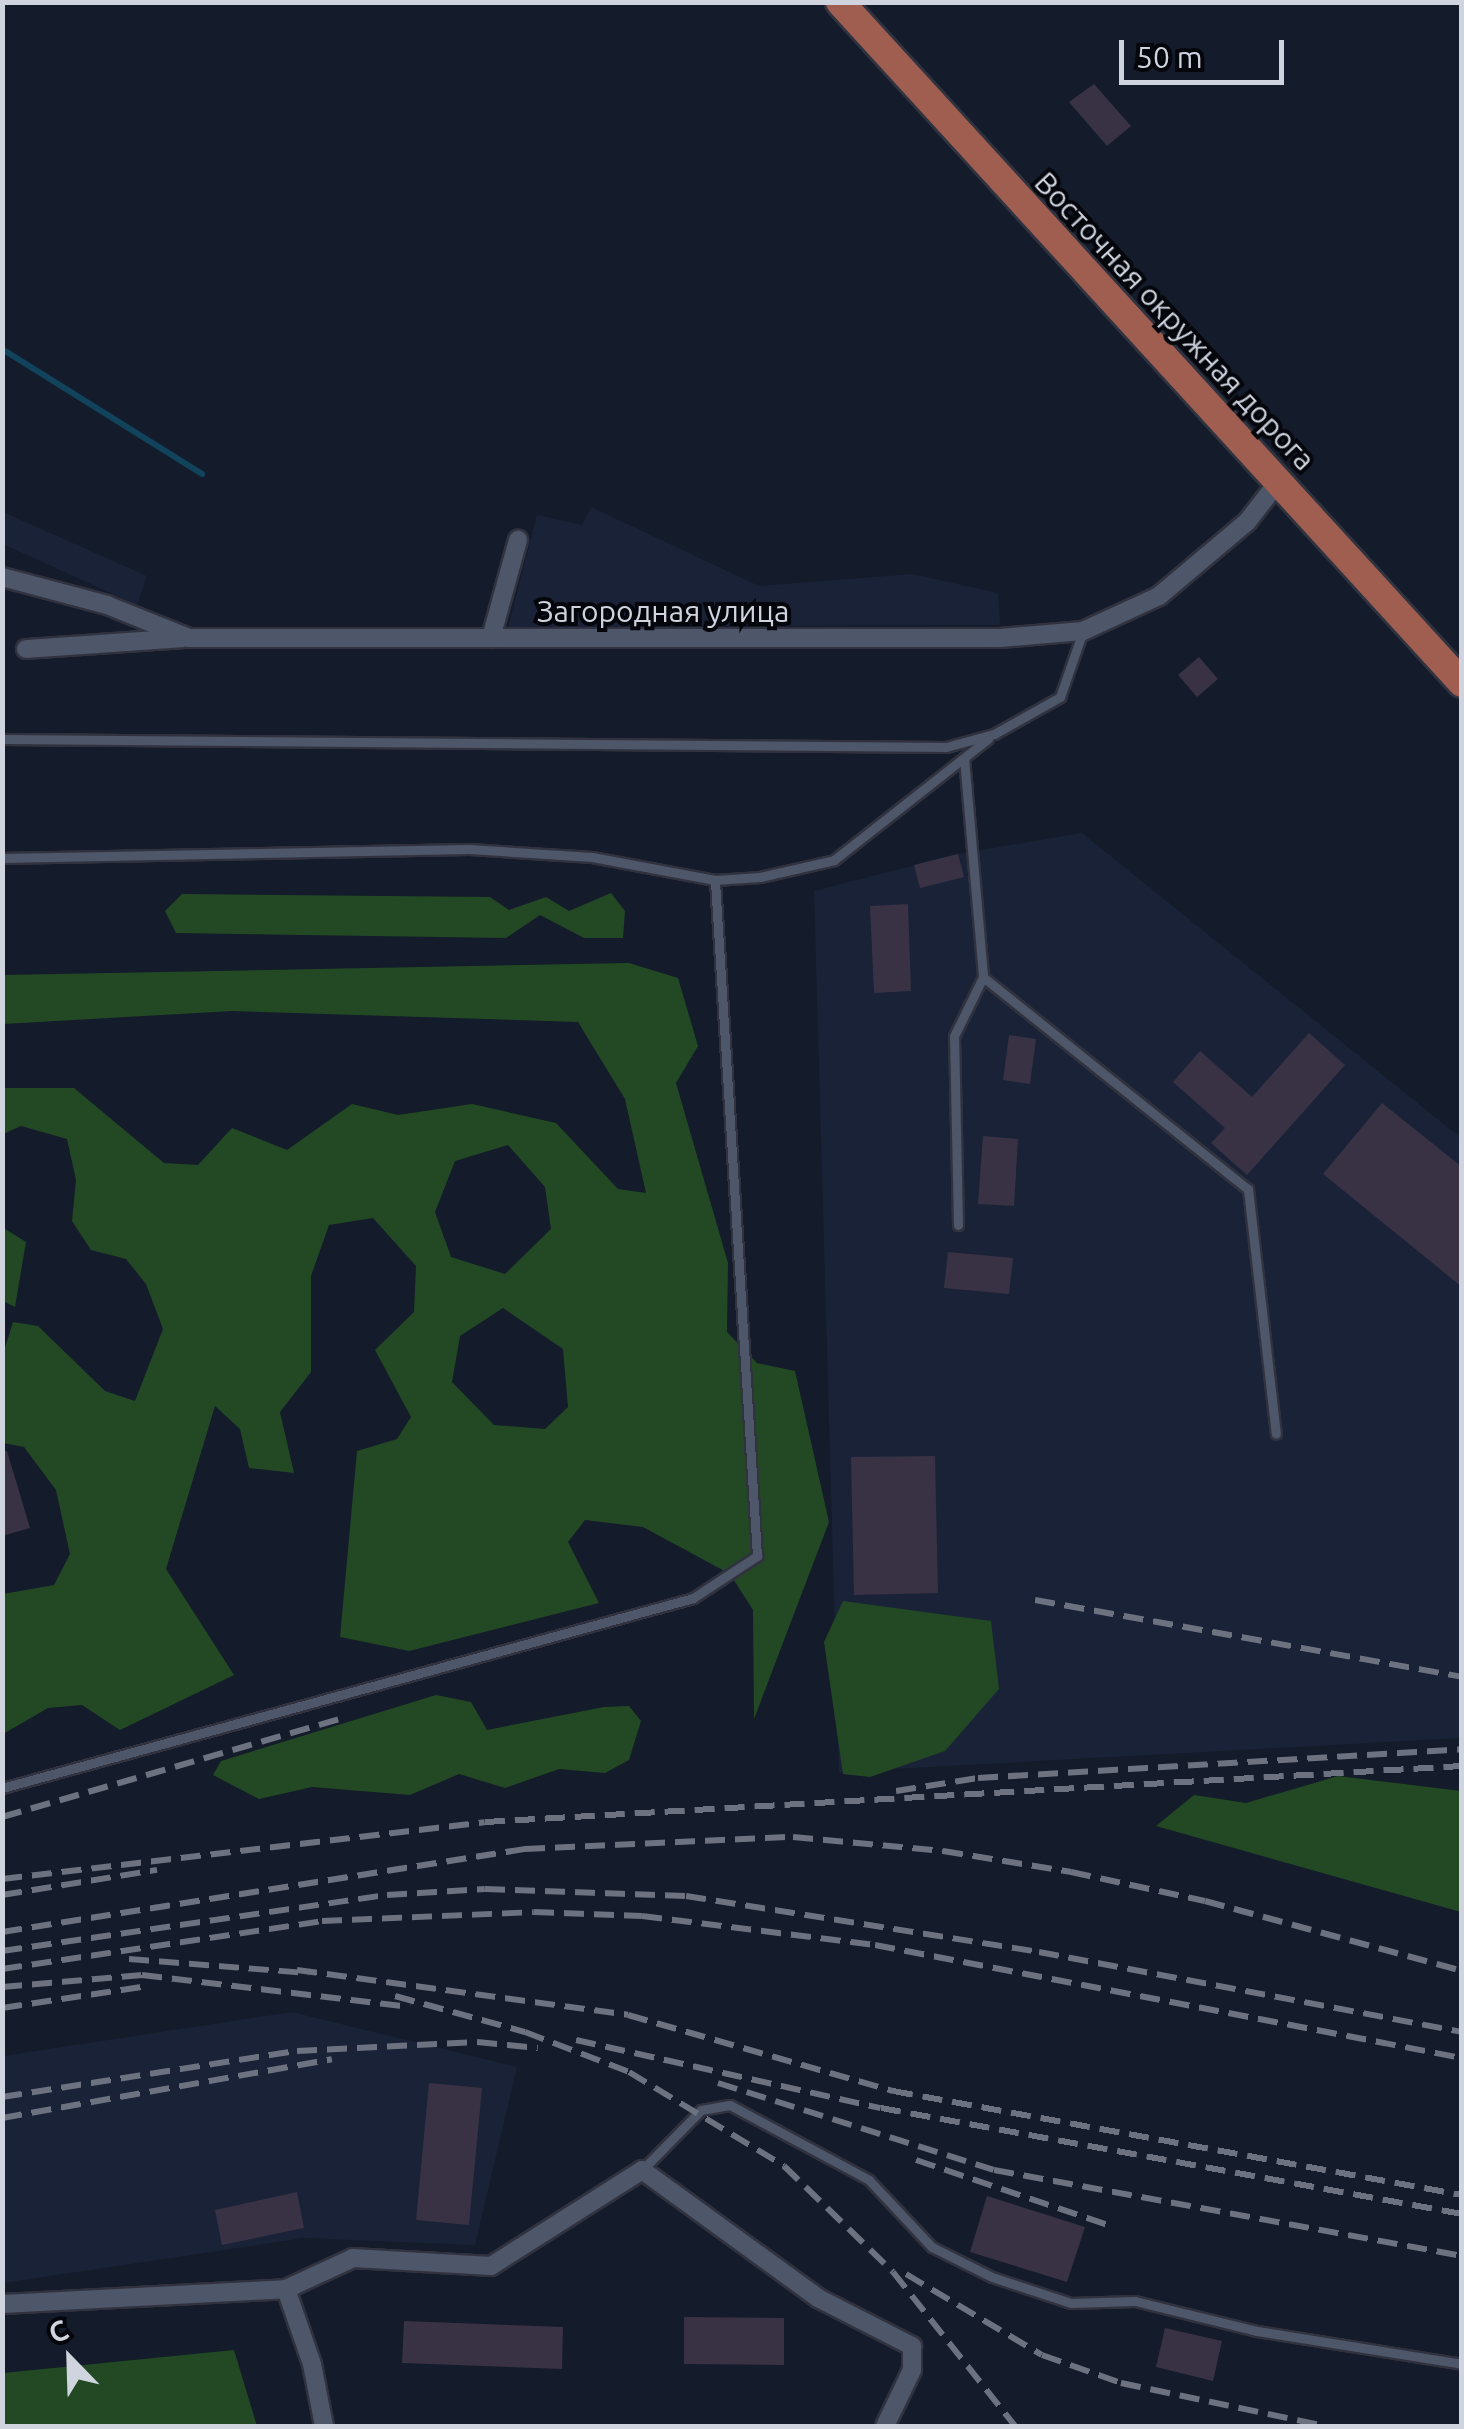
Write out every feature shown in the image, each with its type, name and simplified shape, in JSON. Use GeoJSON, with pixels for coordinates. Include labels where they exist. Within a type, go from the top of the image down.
{"type":"FeatureCollection","features":[{"type":"Feature","properties":{"kind":"main road","name":"Восточная окружная дорога"},"geometry":{"type":"LineString","coordinates":[[840,2],[1462,683]]}},
{"type":"Feature","properties":{"kind":"street","name":"Загородная улица"},"geometry":{"type":"LineString","coordinates":[[2,577],[107,605],[189,638],[1000,638],[1083,631],[1159,596],[1247,522],[1278,482]]}},
{"type":"Feature","properties":{"kind":"street"},"geometry":{"type":"LineString","coordinates":[[491,638],[518,540]]}},
{"type":"Feature","properties":{"kind":"street"},"geometry":{"type":"LineString","coordinates":[[26,648],[189,638]]}},
{"type":"Feature","properties":{"kind":"street"},"geometry":{"type":"LineString","coordinates":[[2,2304],[286,2289],[353,2258],[491,2266],[642,2170],[818,2298],[912,2346],[912,2370],[885,2426]]}},
{"type":"Feature","properties":{"kind":"street"},"geometry":{"type":"LineString","coordinates":[[286,2289],[312,2364],[324,2426]]}},
{"type":"Feature","properties":{"kind":"lane"},"geometry":{"type":"LineString","coordinates":[[2,858],[469,849],[592,857],[715,880],[760,877],[834,860],[994,734],[1060,697],[1083,631]]}},
{"type":"Feature","properties":{"kind":"lane"},"geometry":{"type":"LineString","coordinates":[[2,740],[946,747],[994,734]]}},
{"type":"Feature","properties":{"kind":"lane"},"geometry":{"type":"LineString","coordinates":[[958,1225],[954,1036],[983,977],[964,758]]}},
{"type":"Feature","properties":{"kind":"lane"},"geometry":{"type":"LineString","coordinates":[[2,1788],[693,1598],[757,1556],[715,880]]}},
{"type":"Feature","properties":{"kind":"lane"},"geometry":{"type":"LineString","coordinates":[[983,977],[1248,1189],[1276,1433]]}},
{"type":"Feature","properties":{"kind":"lane"},"geometry":{"type":"LineString","coordinates":[[642,2170],[701,2110],[730,2105],[869,2180],[932,2247],[992,2277],[1072,2303],[1135,2300],[1257,2330],[1462,2364]]}},
{"type":"Feature","properties":{"kind":"shaded area"},"geometry":{"type":"Polygon","coordinates":[[[591,507],[759,586],[912,574],[998,593],[1000,625],[508,627],[537,515],[582,525],[591,507]]]}},
{"type":"Feature","properties":{"kind":"shaded area"},"geometry":{"type":"Polygon","coordinates":[[[3,512],[147,576],[137,605],[3,544],[3,512]]]}},
{"type":"Feature","properties":{"kind":"shaded area"},"geometry":{"type":"Polygon","coordinates":[[[1082,833],[1461,1138],[1461,1738],[839,1772],[814,891],[958,854],[1082,833]]]}},
{"type":"Feature","properties":{"kind":"shaded area"},"geometry":{"type":"Polygon","coordinates":[[[292,2012],[517,2067],[475,2245],[304,2238],[3,2283],[3,2056],[292,2012]]]}},
{"type":"Feature","properties":{"kind":"green space"},"geometry":{"type":"Polygon","coordinates":[[[611,893],[625,911],[623,938],[584,938],[540,915],[506,938],[176,933],[165,911],[182,894],[490,897],[509,910],[546,897],[569,911],[611,893]]]}},
{"type":"Feature","properties":{"kind":"green space"},"geometry":{"type":"Polygon","coordinates":[[[629,963],[678,978],[698,1046],[676,1083],[728,1263],[727,1332],[757,1363],[795,1371],[829,1522],[754,1719],[753,1610],[730,1574],[643,1527],[585,1520],[568,1542],[599,1603],[409,1651],[340,1637],[357,1451],[397,1439],[411,1417],[375,1350],[414,1312],[416,1266],[373,1218],[329,1225],[311,1276],[311,1372],[280,1412],[294,1473],[249,1468],[240,1429],[215,1406],[166,1569],[234,1675],[120,1730],[82,1705],[48,1708],[3,1734],[3,1594],[54,1585],[70,1554],[56,1490],[24,1447],[3,1443],[3,1354],[13,1322],[38,1326],[105,1391],[135,1401],[163,1329],[146,1284],[126,1259],[91,1250],[72,1221],[76,1180],[67,1139],[21,1126],[3,1134],[3,1088],[74,1088],[164,1163],[198,1165],[232,1128],[287,1150],[352,1104],[398,1115],[472,1104],[556,1123],[618,1189],[646,1193],[625,1099],[578,1022],[232,1011],[3,1024],[3,975],[629,963]],[[508,1145],[455,1161],[435,1212],[451,1257],[505,1274],[551,1229],[545,1187],[508,1145]],[[503,1308],[460,1336],[452,1382],[494,1425],[545,1429],[568,1407],[563,1349],[503,1308]]]}},
{"type":"Feature","properties":{"kind":"green space"},"geometry":{"type":"Polygon","coordinates":[[[2,1227],[26,1242],[15,1307],[3,1301],[2,1227]]]}},
{"type":"Feature","properties":{"kind":"green space"},"geometry":{"type":"Polygon","coordinates":[[[843,1601],[991,1621],[999,1689],[945,1751],[870,1777],[843,1774],[824,1642],[843,1601]]]}},
{"type":"Feature","properties":{"kind":"green space"},"geometry":{"type":"Polygon","coordinates":[[[436,1695],[471,1702],[487,1730],[604,1707],[629,1706],[641,1721],[629,1760],[605,1773],[559,1769],[505,1788],[459,1774],[410,1795],[312,1787],[259,1799],[213,1775],[221,1761],[436,1695]]]}},
{"type":"Feature","properties":{"kind":"green space"},"geometry":{"type":"Polygon","coordinates":[[[1338,1776],[1461,1791],[1461,1912],[1156,1826],[1194,1795],[1246,1803],[1338,1776]]]}},
{"type":"Feature","properties":{"kind":"green space"},"geometry":{"type":"Polygon","coordinates":[[[234,2350],[257,2426],[3,2426],[3,2373],[234,2350]]]}},
{"type":"Feature","properties":{"kind":"building"},"geometry":{"type":"Polygon","coordinates":[[[1094,84],[1131,126],[1107,146],[1069,102],[1094,84]]]}},
{"type":"Feature","properties":{"kind":"building"},"geometry":{"type":"Polygon","coordinates":[[[1199,657],[1218,679],[1197,697],[1178,675],[1199,657]]]}},
{"type":"Feature","properties":{"kind":"building"},"geometry":{"type":"Polygon","coordinates":[[[958,854],[964,877],[920,888],[914,865],[958,854]]]}},
{"type":"Feature","properties":{"kind":"building"},"geometry":{"type":"Polygon","coordinates":[[[908,904],[911,991],[874,993],[870,906],[908,904]]]}},
{"type":"Feature","properties":{"kind":"building"},"geometry":{"type":"Polygon","coordinates":[[[1309,1033],[1345,1065],[1247,1175],[1211,1143],[1225,1128],[1173,1082],[1200,1051],[1252,1097],[1309,1033]]]}},
{"type":"Feature","properties":{"kind":"building"},"geometry":{"type":"Polygon","coordinates":[[[1009,1035],[1036,1039],[1030,1084],[1003,1080],[1009,1035]]]}},
{"type":"Feature","properties":{"kind":"building"},"geometry":{"type":"Polygon","coordinates":[[[1382,1103],[1462,1167],[1462,1287],[1323,1174],[1382,1103]]]}},
{"type":"Feature","properties":{"kind":"building"},"geometry":{"type":"Polygon","coordinates":[[[983,1136],[1018,1139],[1014,1206],[978,1204],[983,1136]]]}},
{"type":"Feature","properties":{"kind":"building"},"geometry":{"type":"Polygon","coordinates":[[[948,1252],[1013,1258],[1009,1294],[944,1288],[948,1252]]]}},
{"type":"Feature","properties":{"kind":"building"},"geometry":{"type":"Polygon","coordinates":[[[7,1451],[30,1528],[2,1536],[2,1452],[7,1451]]]}},
{"type":"Feature","properties":{"kind":"building"},"geometry":{"type":"Polygon","coordinates":[[[935,1456],[938,1593],[854,1595],[851,1457],[935,1456]]]}},
{"type":"Feature","properties":{"kind":"building"},"geometry":{"type":"Polygon","coordinates":[[[429,2083],[482,2088],[469,2225],[416,2220],[429,2083]]]}},
{"type":"Feature","properties":{"kind":"building"},"geometry":{"type":"Polygon","coordinates":[[[297,2192],[304,2228],[222,2245],[215,2210],[297,2192]]]}},
{"type":"Feature","properties":{"kind":"building"},"geometry":{"type":"Polygon","coordinates":[[[987,2196],[1085,2227],[1067,2282],[970,2252],[987,2196]]]}},
{"type":"Feature","properties":{"kind":"building"},"geometry":{"type":"Polygon","coordinates":[[[684,2317],[784,2318],[784,2365],[684,2364],[684,2317]]]}},
{"type":"Feature","properties":{"kind":"building"},"geometry":{"type":"Polygon","coordinates":[[[404,2321],[563,2327],[562,2369],[402,2363],[404,2321]]]}},
{"type":"Feature","properties":{"kind":"building"},"geometry":{"type":"Polygon","coordinates":[[[1165,2328],[1222,2341],[1213,2381],[1156,2367],[1165,2328]]]}},
{"type":"Feature","properties":{"kind":"waterway"},"geometry":{"type":"LineString","coordinates":[[2,349],[202,474]]}},
{"type":"Feature","properties":{"kind":"railway"},"geometry":{"type":"LineString","coordinates":[[1035,1600],[1462,1677]]}},
{"type":"Feature","properties":{"kind":"railway"},"geometry":{"type":"LineString","coordinates":[[2,1817],[340,1719]]}},
{"type":"Feature","properties":{"kind":"railway"},"geometry":{"type":"LineString","coordinates":[[896,1791],[978,1778],[1462,1749]]}},
{"type":"Feature","properties":{"kind":"railway"},"geometry":{"type":"LineString","coordinates":[[2,1879],[485,1822],[1462,1766]]}},
{"type":"Feature","properties":{"kind":"railway"},"geometry":{"type":"LineString","coordinates":[[2,1932],[525,1849],[793,1837],[943,1851],[1071,1872],[1205,1901],[1462,1971]]}},
{"type":"Feature","properties":{"kind":"railway"},"geometry":{"type":"LineString","coordinates":[[2,1895],[157,1870]]}},
{"type":"Feature","properties":{"kind":"railway"},"geometry":{"type":"LineString","coordinates":[[2,1951],[387,1895],[485,1889],[686,1896],[1039,1952],[1462,2032]]}},
{"type":"Feature","properties":{"kind":"railway"},"geometry":{"type":"LineString","coordinates":[[2,1969],[322,1921],[534,1912],[642,1916],[875,1945],[1462,2058]]}},
{"type":"Feature","properties":{"kind":"railway"},"geometry":{"type":"LineString","coordinates":[[129,1959],[308,1973]]}},
{"type":"Feature","properties":{"kind":"railway"},"geometry":{"type":"LineString","coordinates":[[297,1970],[628,2015],[893,2091],[1462,2195]]}},
{"type":"Feature","properties":{"kind":"railway"},"geometry":{"type":"LineString","coordinates":[[2,1987],[142,1975],[410,2007]]}},
{"type":"Feature","properties":{"kind":"railway"},"geometry":{"type":"LineString","coordinates":[[2,2008],[141,1987]]}},
{"type":"Feature","properties":{"kind":"railway"},"geometry":{"type":"LineString","coordinates":[[395,1996],[525,2032],[629,2072],[784,2166],[893,2272],[1015,2426]]}},
{"type":"Feature","properties":{"kind":"railway"},"geometry":{"type":"LineString","coordinates":[[576,2040],[881,2108],[1462,2214]]}},
{"type":"Feature","properties":{"kind":"railway"},"geometry":{"type":"LineString","coordinates":[[2,2097],[297,2051],[477,2042],[538,2048]]}},
{"type":"Feature","properties":{"kind":"railway"},"geometry":{"type":"LineString","coordinates":[[2,2118],[332,2059]]}},
{"type":"Feature","properties":{"kind":"railway"},"geometry":{"type":"LineString","coordinates":[[718,2083],[994,2170],[1462,2256]]}},
{"type":"Feature","properties":{"kind":"railway"},"geometry":{"type":"LineString","coordinates":[[916,2160],[1108,2225]]}},
{"type":"Feature","properties":{"kind":"railway"},"geometry":{"type":"LineString","coordinates":[[906,2274],[1042,2355],[1121,2383],[1325,2426]]}}]}
